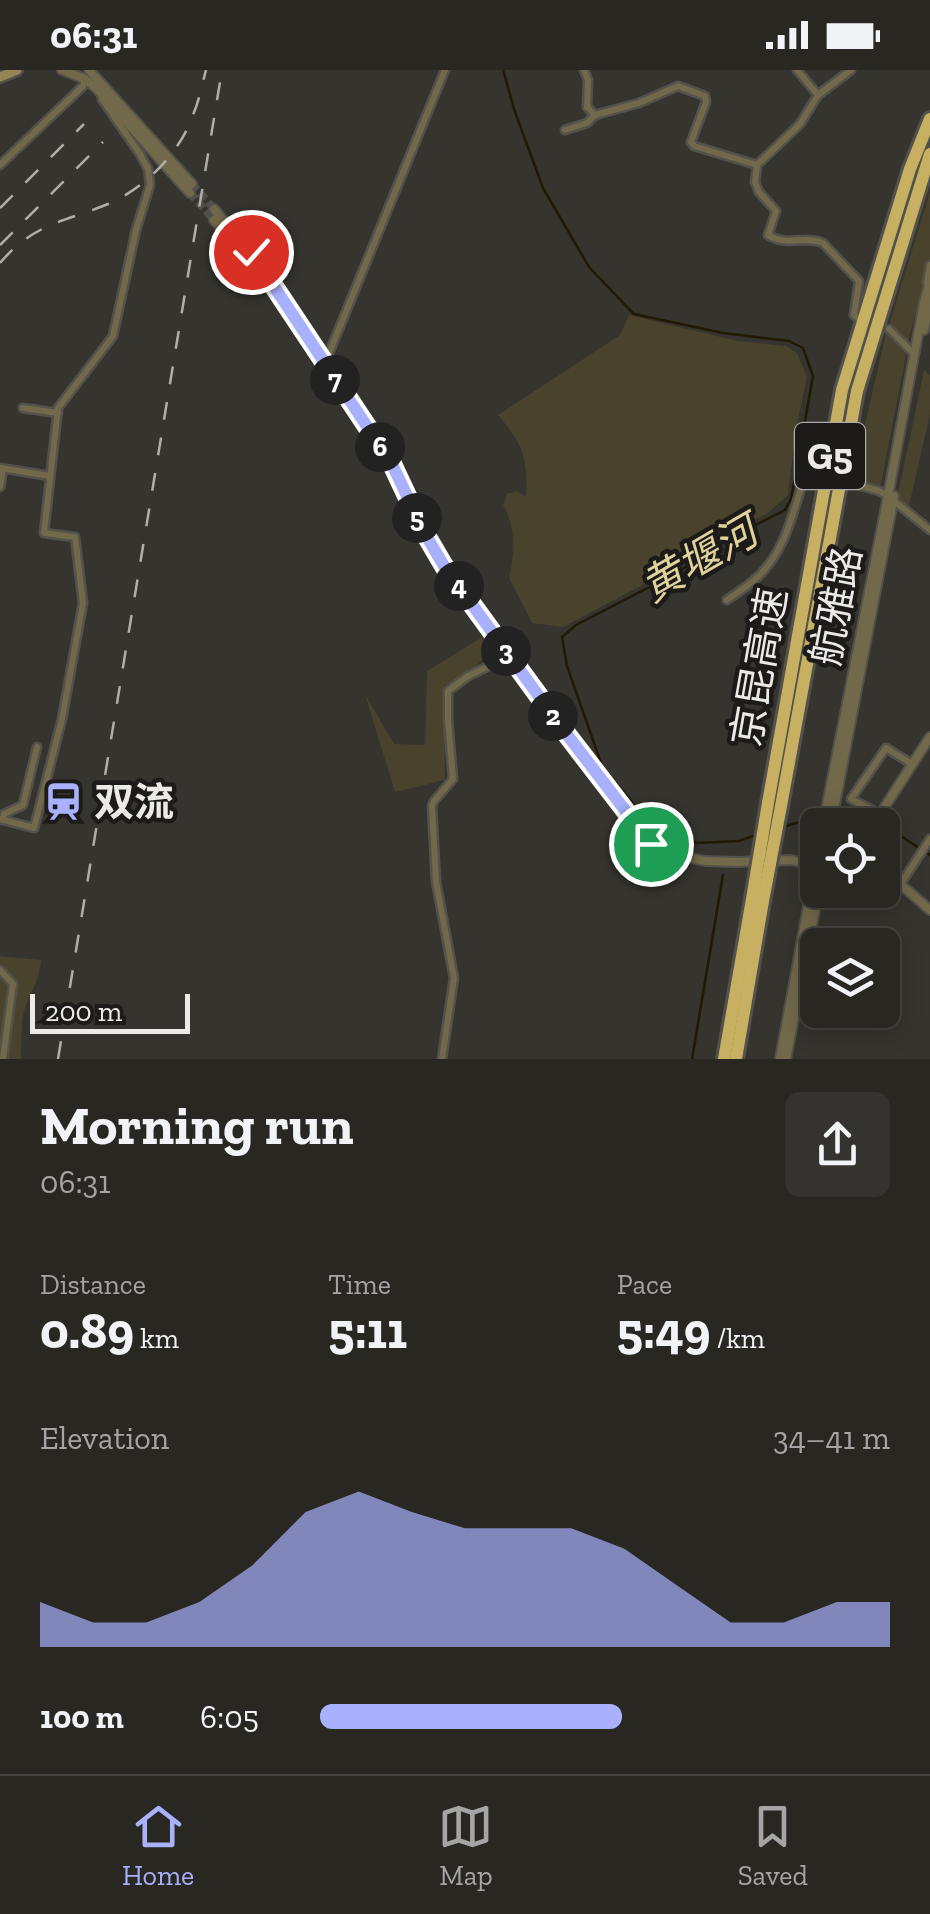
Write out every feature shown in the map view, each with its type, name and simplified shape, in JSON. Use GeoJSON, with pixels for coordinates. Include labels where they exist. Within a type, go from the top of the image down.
{"type":"FeatureCollection","features":[{"type":"Feature","properties":{"kind":"highway","name":"京昆高速"},"geometry":{"type":"LineString","coordinates":[[736,1059],[800,618],[842,390],[910,169],[930,118]]}},
{"type":"Feature","properties":{"kind":"highway","name":"京昆高速"},"geometry":{"type":"LineString","coordinates":[[774,805],[856,392],[930,154]]}},
{"type":"Feature","properties":{"kind":"highway","name":"京昆高速"},"geometry":{"type":"LineString","coordinates":[[724,1059],[758,900]]}},
{"type":"Feature","properties":{"kind":"main road"},"geometry":{"type":"LineString","coordinates":[[0,77],[17,70]]}},
{"type":"Feature","properties":{"kind":"street"},"geometry":{"type":"LineString","coordinates":[[62,70],[87,74],[191,188],[96,89]]}},
{"type":"Feature","properties":{"kind":"street"},"geometry":{"type":"LineString","coordinates":[[324,364],[445,70]]}},
{"type":"Feature","properties":{"kind":"street"},"geometry":{"type":"LineString","coordinates":[[584,70],[588,107],[595,115]]}},
{"type":"Feature","properties":{"kind":"street"},"geometry":{"type":"LineString","coordinates":[[798,70],[818,95]]}},
{"type":"Feature","properties":{"kind":"street"},"geometry":{"type":"LineString","coordinates":[[851,70],[818,95],[800,124],[757,165],[755,182],[776,211],[768,234],[776,240],[817,240],[858,281],[854,316],[860,320]]}},
{"type":"Feature","properties":{"kind":"street"},"geometry":{"type":"LineString","coordinates":[[37,747],[23,805],[4,814],[2,820],[34,828],[62,719],[82,603],[75,537],[44,533],[58,408],[113,336],[150,185],[148,169],[140,154],[87,74]]}},
{"type":"Feature","properties":{"kind":"street"},"geometry":{"type":"LineString","coordinates":[[0,165],[83,86],[87,74]]}},
{"type":"Feature","properties":{"kind":"street"},"geometry":{"type":"LineString","coordinates":[[565,130],[587,123],[595,115],[683,86],[705,96],[691,142],[694,146],[757,165]]}},
{"type":"Feature","properties":{"kind":"street"},"geometry":{"type":"LineString","coordinates":[[214,209],[251,252],[392,464],[444,566],[651,844],[668,854],[705,861],[800,862]]}},
{"type":"Feature","properties":{"kind":"street"},"geometry":{"type":"LineString","coordinates":[[214,220],[278,291]]}},
{"type":"Feature","properties":{"kind":"street"},"geometry":{"type":"LineString","coordinates":[[914,354],[930,265]]}},
{"type":"Feature","properties":{"kind":"street","name":"航雅路"},"geometry":{"type":"LineString","coordinates":[[891,498],[930,282]]}},
{"type":"Feature","properties":{"kind":"street","name":"航雅路"},"geometry":{"type":"LineString","coordinates":[[830,808],[930,300]]}},
{"type":"Feature","properties":{"kind":"street"},"geometry":{"type":"LineString","coordinates":[[889,329],[914,354]]}},
{"type":"Feature","properties":{"kind":"street"},"geometry":{"type":"LineString","coordinates":[[23,408],[58,413]]}},
{"type":"Feature","properties":{"kind":"street"},"geometry":{"type":"LineString","coordinates":[[0,487],[2,468],[50,476]]}},
{"type":"Feature","properties":{"kind":"street"},"geometry":{"type":"LineString","coordinates":[[726,600],[768,566],[781,548],[804,475],[818,477]]}},
{"type":"Feature","properties":{"kind":"street"},"geometry":{"type":"LineString","coordinates":[[851,484],[880,491],[930,530]]}},
{"type":"Feature","properties":{"kind":"street"},"geometry":{"type":"LineString","coordinates":[[442,1059],[454,978],[436,882],[432,806],[453,779],[448,691],[468,676],[510,656]]}},
{"type":"Feature","properties":{"kind":"street"},"geometry":{"type":"LineString","coordinates":[[883,808],[930,737]]}},
{"type":"Feature","properties":{"kind":"street"},"geometry":{"type":"LineString","coordinates":[[862,808],[850,799],[886,748],[912,764]]}},
{"type":"Feature","properties":{"kind":"street"},"geometry":{"type":"LineString","coordinates":[[925,846],[900,885],[930,910]]}},
{"type":"Feature","properties":{"kind":"street"},"geometry":{"type":"LineString","coordinates":[[783,1059],[809,908]]}},
{"type":"Feature","properties":{"kind":"street"},"geometry":{"type":"LineString","coordinates":[[783,1059],[815,908]]}},
{"type":"Feature","properties":{"kind":"street"},"geometry":{"type":"LineString","coordinates":[[0,970],[14,984],[3,1059]]}},
{"type":"Feature","properties":{"kind":"shaded area"},"geometry":{"type":"Polygon","coordinates":[[[930,192],[930,262],[908,341],[889,325],[930,192]]]}},
{"type":"Feature","properties":{"kind":"shaded area"},"geometry":{"type":"Polygon","coordinates":[[[629,315],[738,341],[786,346],[797,353],[807,377],[788,495],[768,513],[699,547],[673,569],[563,627],[532,623],[509,578],[513,540],[503,505],[507,494],[517,491],[526,497],[525,461],[498,415],[620,335],[629,315]]]}},
{"type":"Feature","properties":{"kind":"shaded area"},"geometry":{"type":"Polygon","coordinates":[[[886,333],[906,355],[880,489],[852,481],[886,333]]]}},
{"type":"Feature","properties":{"kind":"shaded area"},"geometry":{"type":"Polygon","coordinates":[[[924,370],[930,375],[930,414],[909,506],[897,499],[924,370]]]}},
{"type":"Feature","properties":{"kind":"shaded area"},"geometry":{"type":"Polygon","coordinates":[[[484,636],[492,647],[474,669],[444,686],[445,780],[395,792],[365,694],[394,744],[425,745],[427,671],[484,636]]]}},
{"type":"Feature","properties":{"kind":"shaded area"},"geometry":{"type":"Polygon","coordinates":[[[0,956],[41,960],[23,1014],[21,1059],[0,1059],[0,956]]]}},
{"type":"Feature","properties":{"kind":"waterway","name":"黄堰河"},"geometry":{"type":"LineString","coordinates":[[503,70],[543,188],[589,267],[634,314],[723,333],[789,341],[803,348],[813,376],[791,499],[785,510],[707,550],[689,565],[576,625],[562,637],[567,666],[602,766],[650,824],[697,843],[739,841],[756,835]]}},
{"type":"Feature","properties":{"kind":"waterway","name":"黄堰河"},"geometry":{"type":"LineString","coordinates":[[783,827],[800,822]]}},
{"type":"Feature","properties":{"kind":"waterway","name":"黄堰河"},"geometry":{"type":"LineString","coordinates":[[900,836],[930,855]]}},
{"type":"Feature","properties":{"kind":"waterway"},"geometry":{"type":"LineString","coordinates":[[692,1059],[723,875]]}},
{"type":"Feature","properties":{"kind":"tunnel"},"geometry":{"type":"LineString","coordinates":[[192,184],[214,209]]}},
{"type":"Feature","properties":{"kind":"tunnel"},"geometry":{"type":"LineString","coordinates":[[190,193],[214,220]]}},
{"type":"Feature","properties":{"kind":"railway"},"geometry":{"type":"LineString","coordinates":[[0,263],[25,239],[122,197],[160,168],[187,129],[206,70]]}},
{"type":"Feature","properties":{"kind":"railway"},"geometry":{"type":"LineString","coordinates":[[58,1059],[222,70]]}},
{"type":"Feature","properties":{"kind":"railway"},"geometry":{"type":"LineString","coordinates":[[0,208],[84,124]]}},
{"type":"Feature","properties":{"kind":"railway"},"geometry":{"type":"LineString","coordinates":[[0,245],[103,142]]}},
{"type":"Feature","properties":{"kind":"place","name":"双流"},"geometry":{"type":"Point","coordinates":[64,802]}},
{"type":"Feature","properties":{"kind":"route"},"geometry":{"type":"LineString","coordinates":[[251,252],[392,464],[444,566],[651,844]]}}]}
